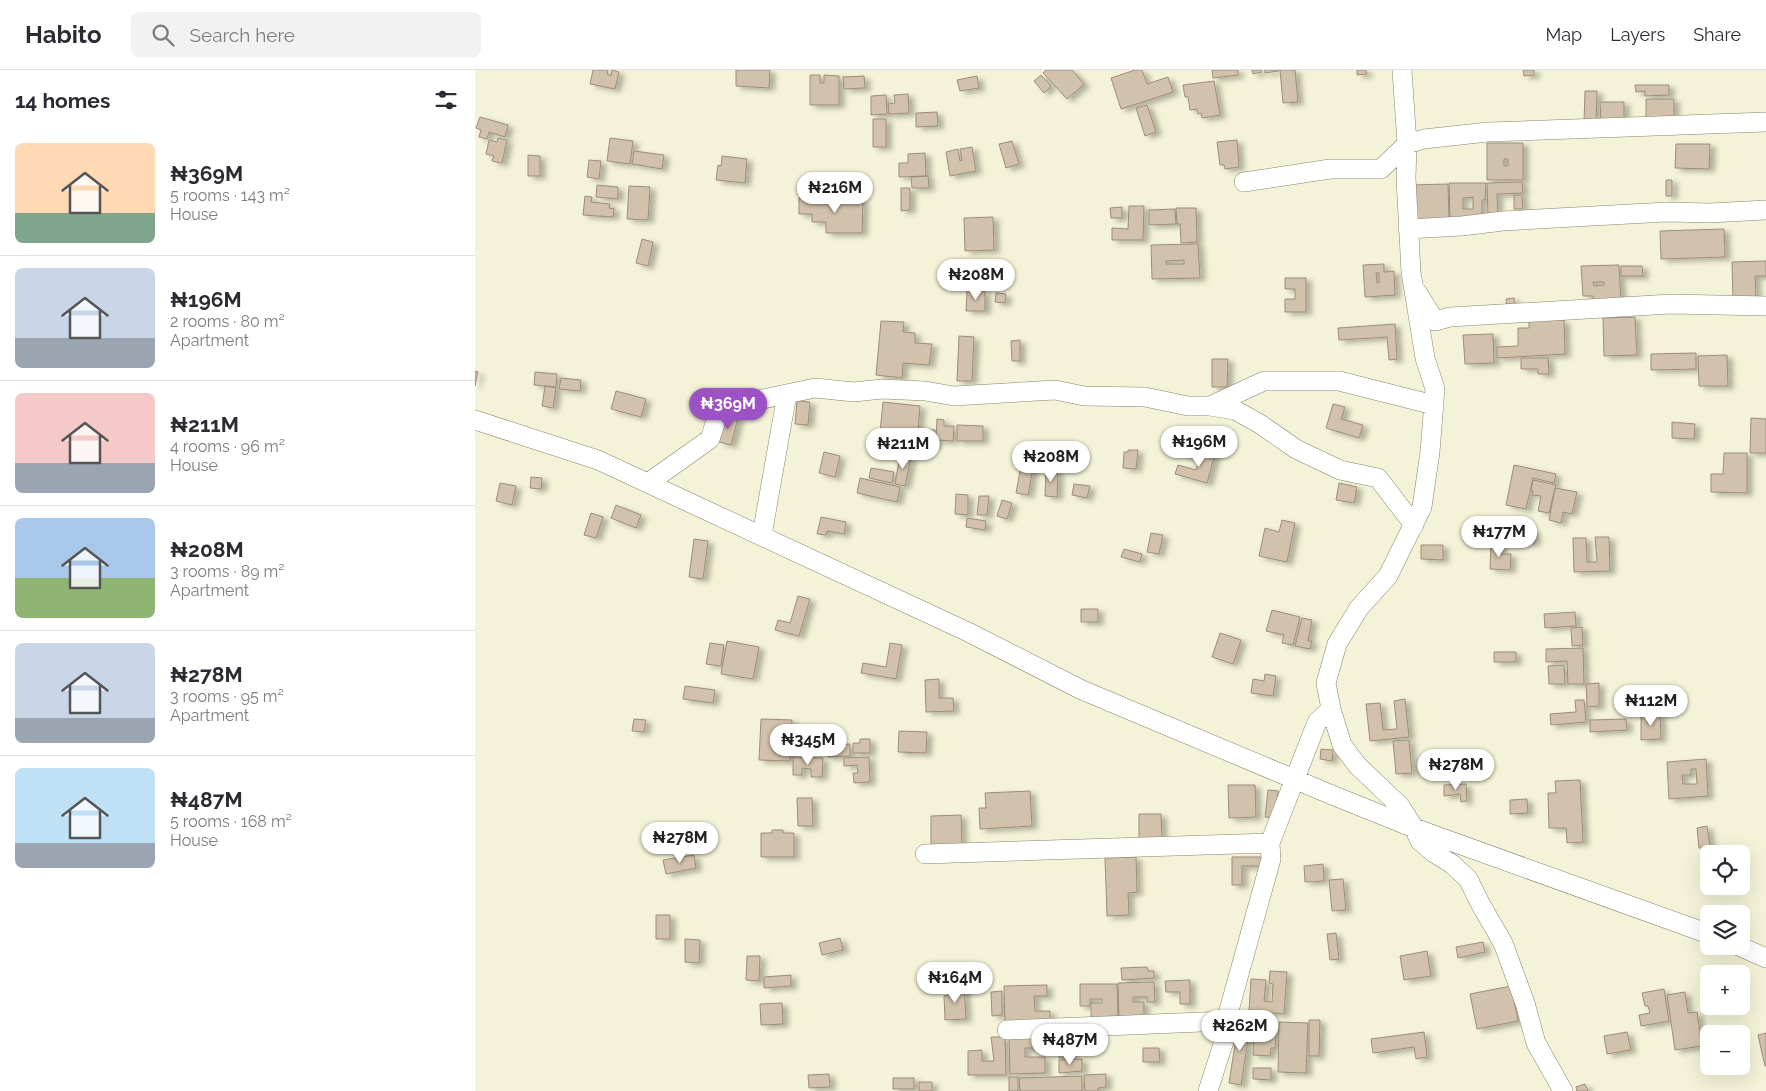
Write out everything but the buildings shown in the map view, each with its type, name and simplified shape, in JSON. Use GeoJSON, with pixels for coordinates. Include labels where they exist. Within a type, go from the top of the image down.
{"type":"FeatureCollection","features":[{"type":"Feature","properties":{"kind":"street"},"geometry":{"type":"LineString","coordinates":[[1402,70],[1407,144],[1408,229],[1413,284],[1425,358],[1435,389],[1430,452],[1422,507],[1414,526],[1388,576],[1359,608],[1337,644],[1325,683],[1342,745],[1357,765],[1400,806],[1420,841],[1468,879],[1503,943],[1522,995],[1536,1043],[1563,1091]]}},
{"type":"Feature","properties":{"kind":"street"},"geometry":{"type":"LineString","coordinates":[[1244,182],[1330,169],[1381,169],[1407,144],[1424,139],[1488,132],[1766,122]]}},
{"type":"Feature","properties":{"kind":"street"},"geometry":{"type":"LineString","coordinates":[[1408,229],[1462,226],[1503,221],[1667,212],[1710,214],[1766,210]]}},
{"type":"Feature","properties":{"kind":"street"},"geometry":{"type":"LineString","coordinates":[[1413,284],[1435,321],[1450,317],[1671,304],[1766,306]]}},
{"type":"Feature","properties":{"kind":"street"},"geometry":{"type":"LineString","coordinates":[[1210,406],[1264,381],[1339,381],[1435,405]]}},
{"type":"Feature","properties":{"kind":"street"},"geometry":{"type":"LineString","coordinates":[[648,483],[710,439],[720,408],[815,388],[854,392],[881,389],[925,391],[954,396],[1055,390],[1084,396],[1145,397],[1188,406],[1210,406],[1235,410],[1260,424],[1296,449],[1341,470],[1378,478],[1414,526]]}},
{"type":"Feature","properties":{"kind":"street"},"geometry":{"type":"LineString","coordinates":[[762,535],[787,394]]}},
{"type":"Feature","properties":{"kind":"street"},"geometry":{"type":"LineString","coordinates":[[475,420],[598,460],[968,632],[1082,690],[1296,780],[1414,828],[1700,931]]}},
{"type":"Feature","properties":{"kind":"street"},"geometry":{"type":"LineString","coordinates":[[1208,1091],[1226,1035],[1226,1021],[1271,859],[1270,843],[1317,722],[1331,709]]}},
{"type":"Feature","properties":{"kind":"street"},"geometry":{"type":"LineString","coordinates":[[925,854],[1270,843]]}},
{"type":"Feature","properties":{"kind":"street"},"geometry":{"type":"LineString","coordinates":[[1750,951],[1766,958]]}},
{"type":"Feature","properties":{"kind":"street"},"geometry":{"type":"LineString","coordinates":[[1007,1030],[1226,1021]]}}]}
